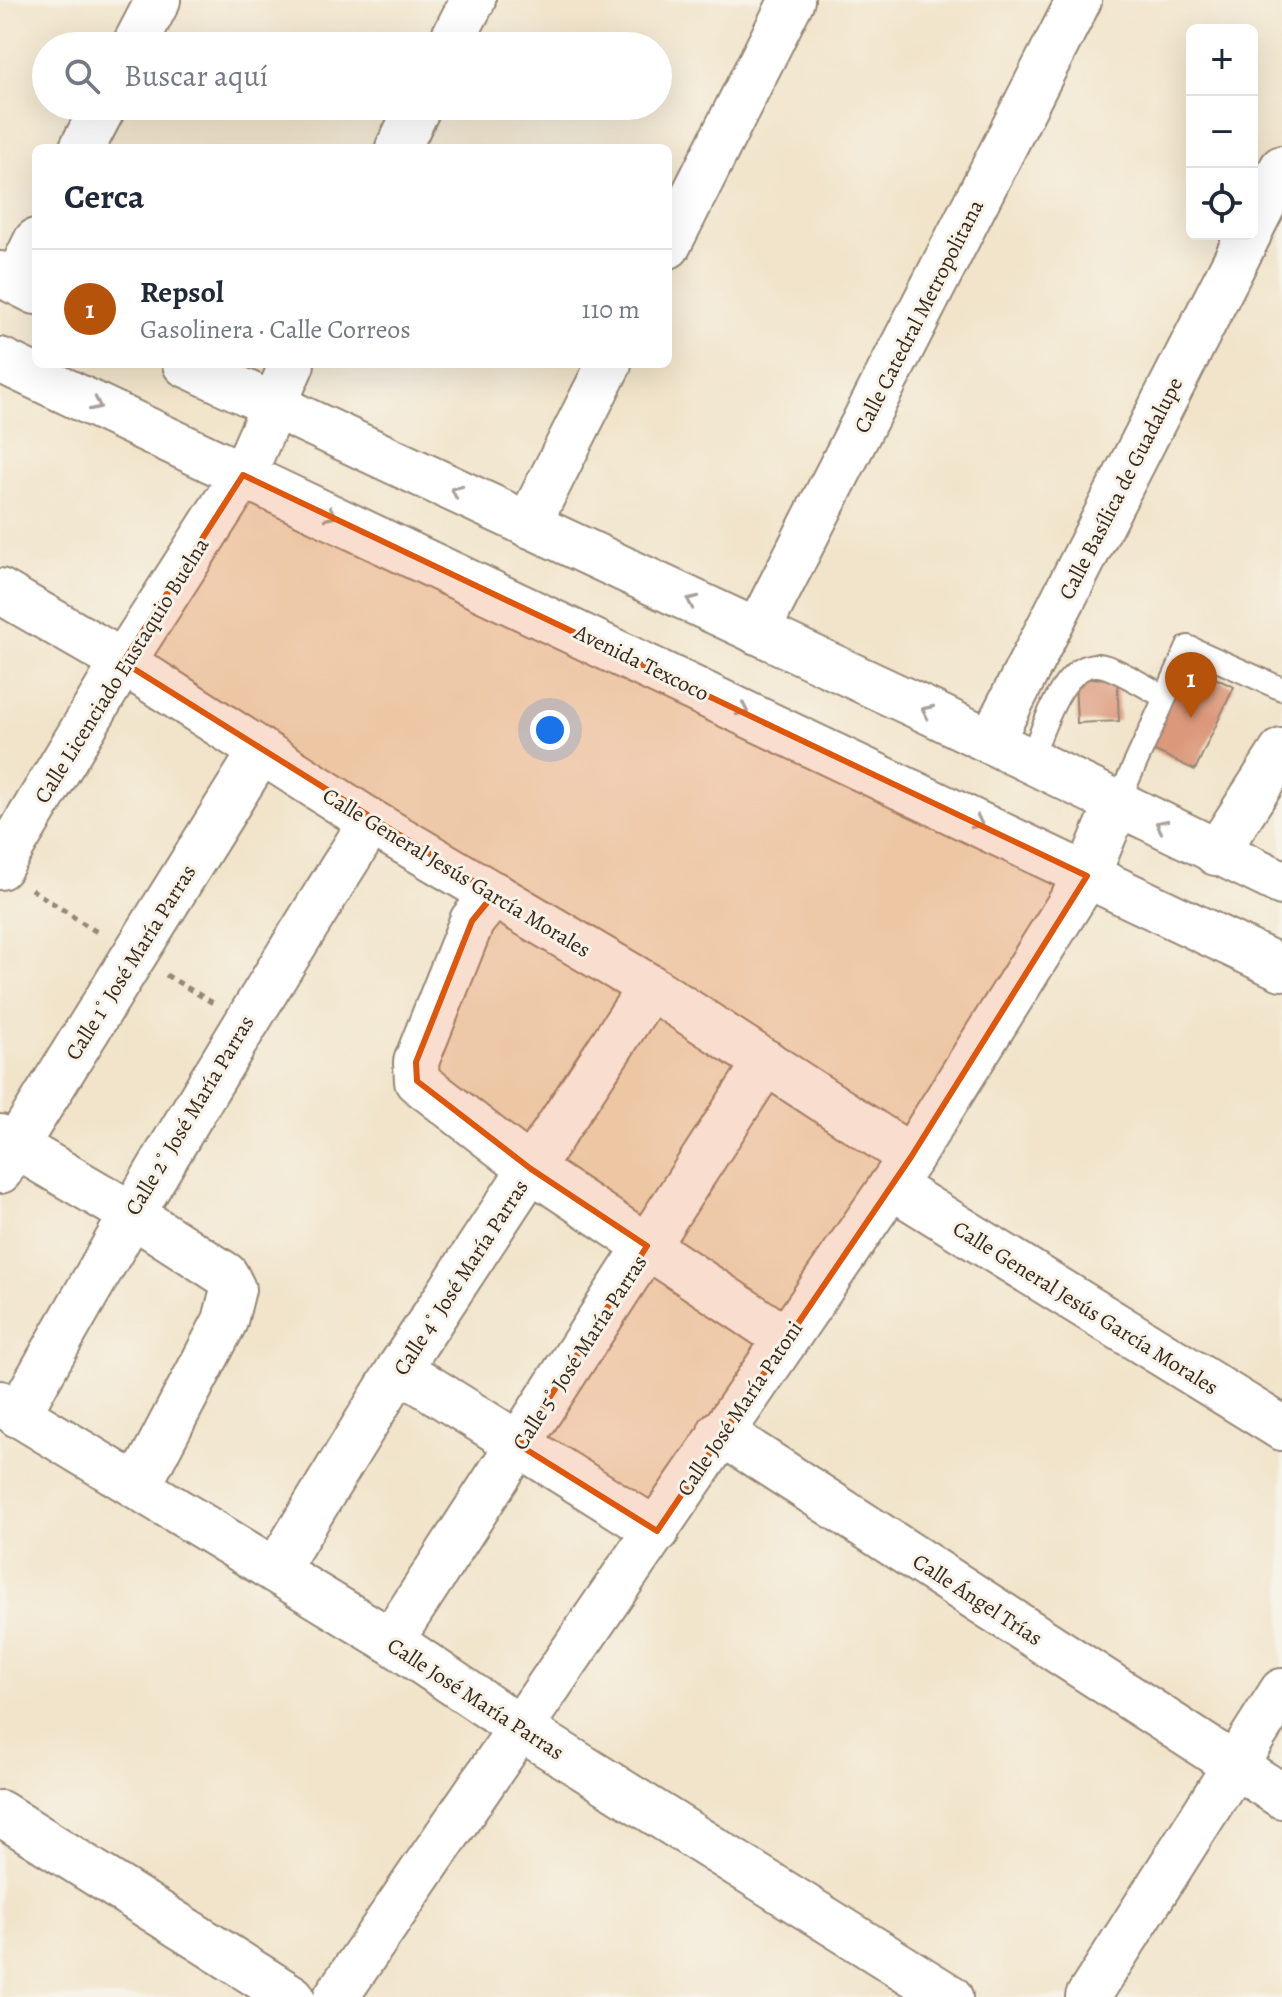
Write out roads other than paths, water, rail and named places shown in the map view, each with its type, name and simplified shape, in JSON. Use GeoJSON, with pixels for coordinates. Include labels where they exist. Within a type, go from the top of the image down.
{"type":"FeatureCollection","features":[{"type":"Feature","properties":{"kind":"street"},"geometry":{"type":"LineString","coordinates":[[141,32],[158,0]]}},
{"type":"Feature","properties":{"kind":"street"},"geometry":{"type":"LineString","coordinates":[[456,32],[473,0]]}},
{"type":"Feature","properties":{"kind":"street"},"geometry":{"type":"LineString","coordinates":[[672,238],[792,0]]}},
{"type":"Feature","properties":{"kind":"street","name":"Calle Catedral Metropolitana"},"geometry":{"type":"LineString","coordinates":[[757,632],[1079,0]]}},
{"type":"Feature","properties":{"kind":"street"},"geometry":{"type":"LineString","coordinates":[[84,144],[97,120]]}},
{"type":"Feature","properties":{"kind":"street"},"geometry":{"type":"LineString","coordinates":[[400,144],[412,120]]}},
{"type":"Feature","properties":{"kind":"street"},"geometry":{"type":"LineString","coordinates":[[1258,215],[1282,168]]}},
{"type":"Feature","properties":{"kind":"street","name":"Calle Basílica de Guadalupe"},"geometry":{"type":"LineString","coordinates":[[991,741],[1246,240]]}},
{"type":"Feature","properties":{"kind":"street"},"geometry":{"type":"LineString","coordinates":[[17,283],[32,250]]}},
{"type":"Feature","properties":{"kind":"street","name":"Avenida Texcoco"},"geometry":{"type":"LineString","coordinates":[[0,360],[498,593],[1282,968]]}},
{"type":"Feature","properties":{"kind":"street"},"geometry":{"type":"LineString","coordinates":[[193,368],[991,741],[1282,883]]}},
{"type":"Feature","properties":{"kind":"street","name":"Calle Licenciado Eustaquio Buelna"},"geometry":{"type":"LineString","coordinates":[[0,867],[123,662],[243,475],[290,368]]}},
{"type":"Feature","properties":{"kind":"street"},"geometry":{"type":"LineString","coordinates":[[528,525],[607,368]]}},
{"type":"Feature","properties":{"kind":"street","name":"Calle General Jesús García Morales"},"geometry":{"type":"LineString","coordinates":[[0,591],[123,662],[260,753],[650,987],[766,1062],[901,1171],[1282,1428]]}},
{"type":"Feature","properties":{"kind":"street"},"geometry":{"type":"LineString","coordinates":[[1216,853],[1282,751]]}},
{"type":"Feature","properties":{"kind":"street","name":"Calle 1˚ José María Parras"},"geometry":{"type":"LineString","coordinates":[[5,1151],[260,753]]}},
{"type":"Feature","properties":{"kind":"street","name":"Calle José María Patoni"},"geometry":{"type":"LineString","coordinates":[[336,1997],[901,1171],[1087,876],[1117,804]]}},
{"type":"Feature","properties":{"kind":"street","name":"Calle 2˚ José María Parras"},"geometry":{"type":"LineString","coordinates":[[9,1409],[244,1022],[371,822]]}},
{"type":"Feature","properties":{"kind":"street"},"geometry":{"type":"LineString","coordinates":[[494,894],[472,921],[415,1072],[417,1081],[531,1169],[785,1338]]}},
{"type":"Feature","properties":{"kind":"street","name":"Calle 4˚ José María Parras"},"geometry":{"type":"LineString","coordinates":[[276,1570],[399,1369],[650,987]]}},
{"type":"Feature","properties":{"kind":"street","name":"Calle 5˚ José María Parras"},"geometry":{"type":"LineString","coordinates":[[391,1641],[766,1062]]}},
{"type":"Feature","properties":{"kind":"street"},"geometry":{"type":"LineString","coordinates":[[5,1151],[130,1213],[226,1275],[233,1289],[225,1321],[139,1485]]}},
{"type":"Feature","properties":{"kind":"street"},"geometry":{"type":"LineString","coordinates":[[399,1369],[657,1531]]}},
{"type":"Feature","properties":{"kind":"street","name":"Calle José María Parras"},"geometry":{"type":"LineString","coordinates":[[9,1409],[139,1485],[391,1641],[520,1728],[950,1997]]}},
{"type":"Feature","properties":{"kind":"street","name":"Calle Ángel Trías"},"geometry":{"type":"LineString","coordinates":[[720,1432],[1282,1796]]}},
{"type":"Feature","properties":{"kind":"street"},"geometry":{"type":"LineString","coordinates":[[1088,1997],[1282,1691]]}},
{"type":"Feature","properties":{"kind":"street"},"geometry":{"type":"LineString","coordinates":[[0,1813],[292,1997]]}},
{"type":"Feature","properties":{"kind":"lane"},"geometry":{"type":"LineString","coordinates":[[1117,804],[1188,647],[1282,689]]}},
{"type":"Feature","properties":{"kind":"lane"},"geometry":{"type":"LineString","coordinates":[[1030,760],[1068,678],[1081,668],[1100,665],[1165,697]]}},
{"type":"Feature","properties":{"kind":"place","name":"Repsol"},"geometry":{"type":"Point","coordinates":[1191,718]}}]}
